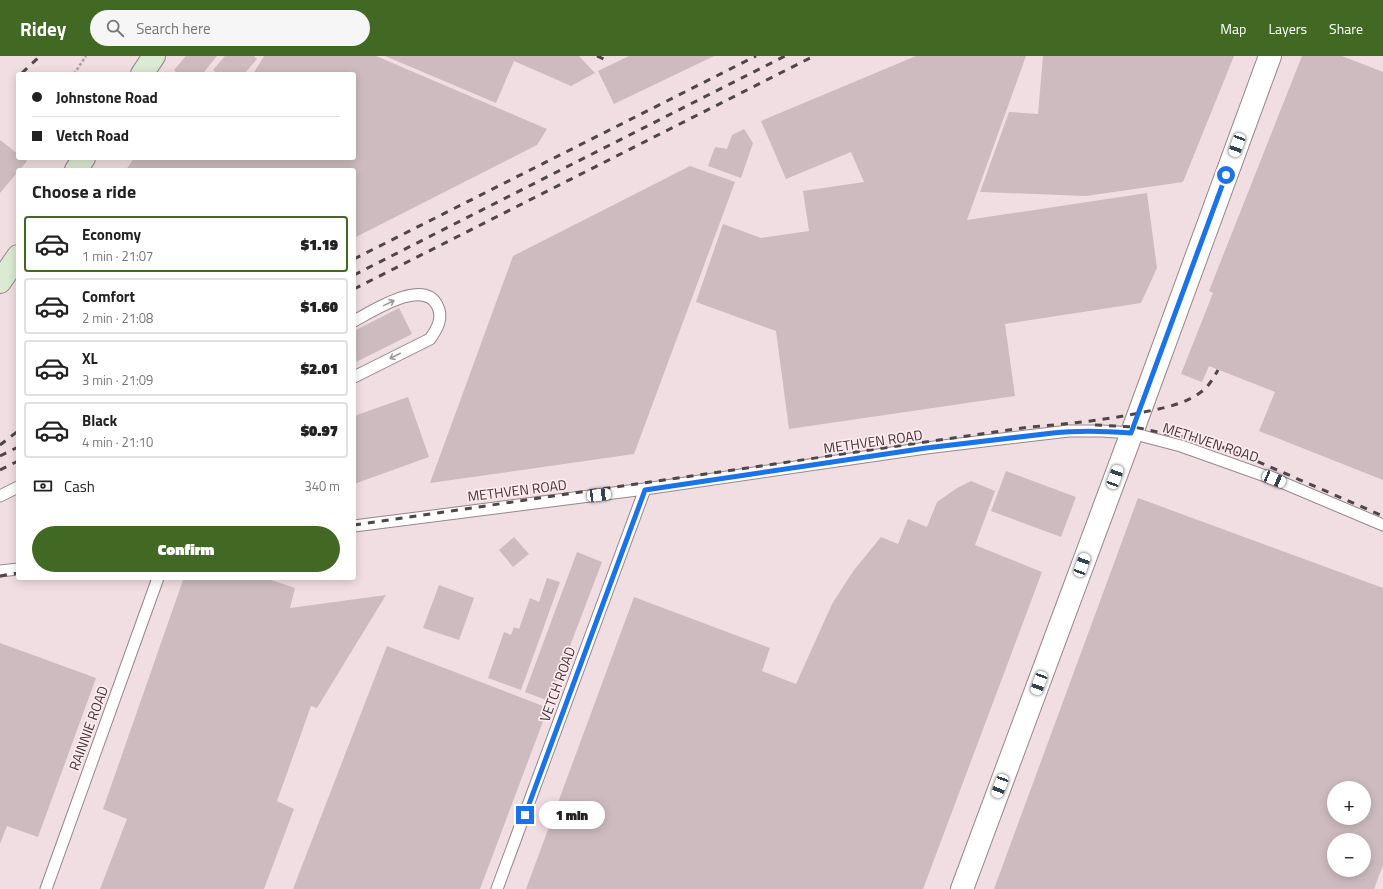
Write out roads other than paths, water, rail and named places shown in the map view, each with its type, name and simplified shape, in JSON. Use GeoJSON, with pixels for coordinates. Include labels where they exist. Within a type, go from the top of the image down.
{"type":"FeatureCollection","features":[{"type":"Feature","properties":{"kind":"street"},"geometry":{"type":"LineString","coordinates":[[143,72],[154,56]]}},
{"type":"Feature","properties":{"kind":"street"},"geometry":{"type":"LineString","coordinates":[[962,889],[1270,56]]}},
{"type":"Feature","properties":{"kind":"street"},"geometry":{"type":"LineString","coordinates":[[0,282],[16,259]]}},
{"type":"Feature","properties":{"kind":"lane"},"geometry":{"type":"LineString","coordinates":[[356,319],[399,299],[416,294],[427,296],[435,301],[440,314],[440,322],[430,339],[356,376]]}},
{"type":"Feature","properties":{"kind":"lane","name":"METHVEN ROAD"},"geometry":{"type":"LineString","coordinates":[[356,526],[645,490],[926,448],[1069,431],[1131,433],[1181,446],[1274,479],[1383,524]]}},
{"type":"Feature","properties":{"kind":"lane"},"geometry":{"type":"LineString","coordinates":[[0,496],[16,489]]}},
{"type":"Feature","properties":{"kind":"lane","name":"VETCH ROAD"},"geometry":{"type":"LineString","coordinates":[[498,889],[645,490]]}},
{"type":"Feature","properties":{"kind":"lane"},"geometry":{"type":"LineString","coordinates":[[0,571],[16,568]]}},
{"type":"Feature","properties":{"kind":"lane","name":"RAINNIE ROAD"},"geometry":{"type":"LineString","coordinates":[[46,889],[157,580]]}},
{"type":"Feature","properties":{"kind":"railway"},"geometry":{"type":"LineString","coordinates":[[23,72],[40,56]]}},
{"type":"Feature","properties":{"kind":"railway"},"geometry":{"type":"LineString","coordinates":[[597,56],[606,60]]}},
{"type":"Feature","properties":{"kind":"railway"},"geometry":{"type":"LineString","coordinates":[[356,258],[756,56]]}},
{"type":"Feature","properties":{"kind":"railway"},"geometry":{"type":"LineString","coordinates":[[356,274],[785,56]]}},
{"type":"Feature","properties":{"kind":"railway"},"geometry":{"type":"LineString","coordinates":[[356,288],[814,56]]}},
{"type":"Feature","properties":{"kind":"railway"},"geometry":{"type":"LineString","coordinates":[[356,525],[1029,427],[1058,425],[1130,415],[1167,407],[1188,400],[1201,392],[1213,379],[1218,370]]}},
{"type":"Feature","properties":{"kind":"railway"},"geometry":{"type":"LineString","coordinates":[[1095,425],[1134,427],[1211,443],[1245,456],[1383,516]]}},
{"type":"Feature","properties":{"kind":"railway"},"geometry":{"type":"LineString","coordinates":[[0,445],[16,433]]}},
{"type":"Feature","properties":{"kind":"railway"},"geometry":{"type":"LineString","coordinates":[[0,456],[16,448]]}},
{"type":"Feature","properties":{"kind":"railway"},"geometry":{"type":"LineString","coordinates":[[0,470],[16,462]]}},
{"type":"Feature","properties":{"kind":"railway"},"geometry":{"type":"LineString","coordinates":[[0,576],[16,573]]}}]}
